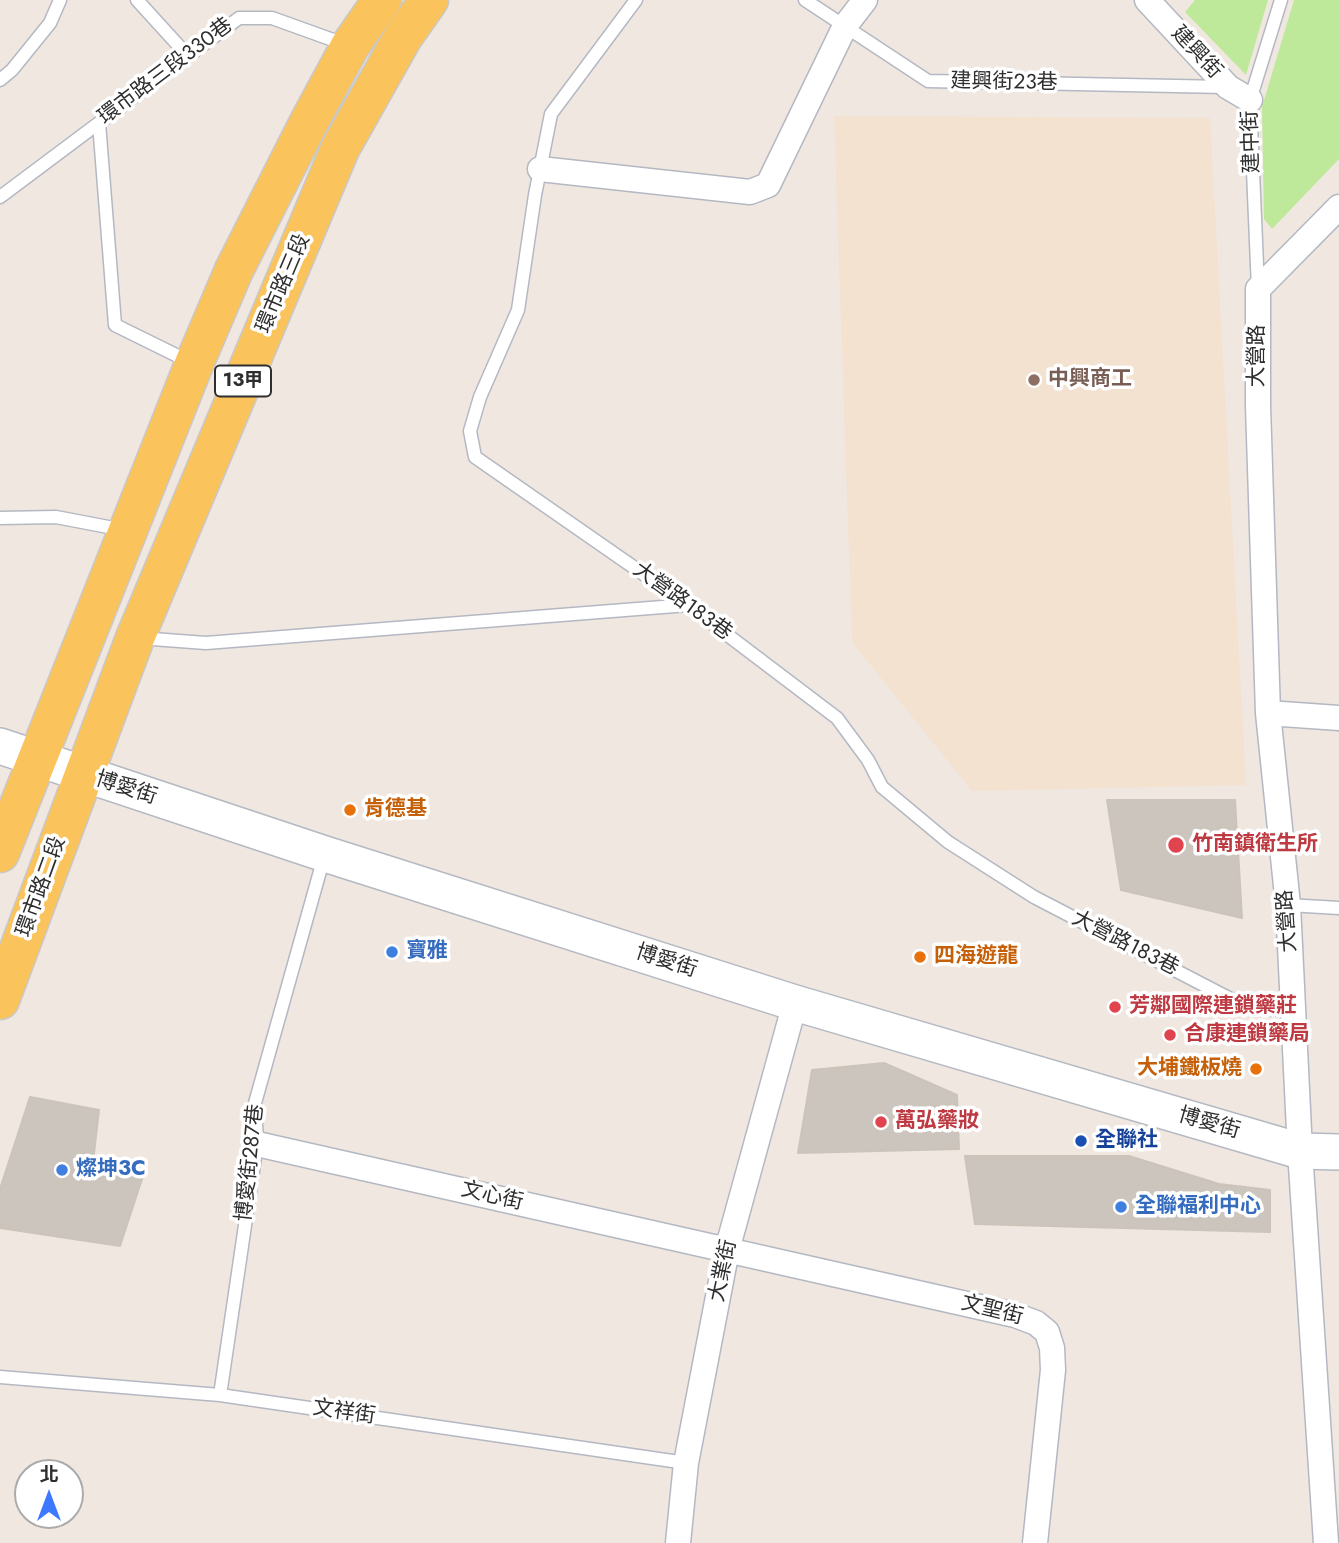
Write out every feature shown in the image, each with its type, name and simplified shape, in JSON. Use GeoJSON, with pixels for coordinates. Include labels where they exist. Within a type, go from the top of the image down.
{"type":"FeatureCollection","features":[{"type":"Feature","properties":{"kind":"main road","name":"13甲"},"geometry":{"type":"LineString","coordinates":[[0,853],[194,364],[234,270],[309,122],[351,46],[382,0]]}},
{"type":"Feature","properties":{"kind":"main road","name":"環市路三段"},"geometry":{"type":"LineString","coordinates":[[83,774],[135,638],[340,149],[403,37],[429,0]]}},
{"type":"Feature","properties":{"kind":"main road","name":"環市路二段"},"geometry":{"type":"LineString","coordinates":[[0,1000],[83,774]]}},
{"type":"Feature","properties":{"kind":"street"},"geometry":{"type":"LineString","coordinates":[[540,169],[750,192],[768,185],[845,26],[865,0]]}},
{"type":"Feature","properties":{"kind":"street","name":"建興街"},"geometry":{"type":"LineString","coordinates":[[1146,0],[1228,87],[1250,100]]}},
{"type":"Feature","properties":{"kind":"street"},"geometry":{"type":"LineString","coordinates":[[1258,289],[1339,207]]}},
{"type":"Feature","properties":{"kind":"street","name":"大營路"},"geometry":{"type":"LineString","coordinates":[[1258,289],[1258,406],[1268,713],[1288,905],[1300,1151],[1326,1543]]}},
{"type":"Feature","properties":{"kind":"street"},"geometry":{"type":"LineString","coordinates":[[1268,713],[1339,718]]}},
{"type":"Feature","properties":{"kind":"street","name":"博愛街"},"geometry":{"type":"LineString","coordinates":[[0,746],[325,854],[795,1003],[1300,1151],[1339,1152]]}},
{"type":"Feature","properties":{"kind":"street","name":"大業街"},"geometry":{"type":"LineString","coordinates":[[678,1543],[686,1463],[727,1250],[795,1003]]}},
{"type":"Feature","properties":{"kind":"street","name":"文心街"},"geometry":{"type":"LineString","coordinates":[[257,1144],[727,1250]]}},
{"type":"Feature","properties":{"kind":"street","name":"文聖街"},"geometry":{"type":"LineString","coordinates":[[727,1250],[1015,1315],[1036,1323],[1047,1332],[1052,1348],[1053,1370],[1035,1543]]}},
{"type":"Feature","properties":{"kind":"lane"},"geometry":{"type":"LineString","coordinates":[[0,80],[12,70],[50,23],[60,0]]}},
{"type":"Feature","properties":{"kind":"lane"},"geometry":{"type":"LineString","coordinates":[[136,0],[188,56]]}},
{"type":"Feature","properties":{"kind":"lane","name":"大營路183巷"},"geometry":{"type":"LineString","coordinates":[[636,0],[551,114],[517,310],[480,397],[470,431],[475,457],[688,605],[836,718],[868,760],[882,787],[947,842],[1034,897],[1246,1006],[1294,1011]]}},
{"type":"Feature","properties":{"kind":"lane","name":"建興街23巷"},"geometry":{"type":"LineString","coordinates":[[805,0],[928,81],[1228,87]]}},
{"type":"Feature","properties":{"kind":"lane","name":"建中街"},"geometry":{"type":"LineString","coordinates":[[1258,289],[1250,100],[1281,0]]}},
{"type":"Feature","properties":{"kind":"lane","name":"環市路三段330巷"},"geometry":{"type":"LineString","coordinates":[[0,197],[239,18],[272,18],[351,46]]}},
{"type":"Feature","properties":{"kind":"lane"},"geometry":{"type":"LineString","coordinates":[[99,123],[115,325],[194,364]]}},
{"type":"Feature","properties":{"kind":"lane"},"geometry":{"type":"LineString","coordinates":[[0,518],[56,516],[128,530]]}},
{"type":"Feature","properties":{"kind":"lane"},"geometry":{"type":"LineString","coordinates":[[135,638],[206,643],[688,605]]}},
{"type":"Feature","properties":{"kind":"lane","name":"博愛街287巷"},"geometry":{"type":"LineString","coordinates":[[220,1395],[257,1144],[255,1103],[325,854]]}},
{"type":"Feature","properties":{"kind":"lane"},"geometry":{"type":"LineString","coordinates":[[1288,905],[1339,908]]}},
{"type":"Feature","properties":{"kind":"lane","name":"文祥街"},"geometry":{"type":"LineString","coordinates":[[0,1377],[220,1395],[686,1463]]}},
{"type":"Feature","properties":{"kind":"shaded area","name":"中興商工"},"geometry":{"type":"Polygon","coordinates":[[[834,116],[1210,118],[1246,785],[972,791],[852,642],[834,116]]]}},
{"type":"Feature","properties":{"kind":"green space"},"geometry":{"type":"Polygon","coordinates":[[[1195,0],[1268,0],[1246,75],[1185,12],[1195,0]]]}},
{"type":"Feature","properties":{"kind":"green space"},"geometry":{"type":"Polygon","coordinates":[[[1294,0],[1339,0],[1339,159],[1272,229],[1264,219],[1262,107],[1294,0]]]}},
{"type":"Feature","properties":{"kind":"building","name":"竹南鎮衛生所"},"geometry":{"type":"Polygon","coordinates":[[[1107,800],[1235,800],[1242,918],[1121,890],[1107,800]]]}},
{"type":"Feature","properties":{"kind":"building","name":"萬弘藥妝"},"geometry":{"type":"Polygon","coordinates":[[[884,1063],[957,1095],[959,1149],[798,1153],[812,1070],[884,1063]]]}},
{"type":"Feature","properties":{"kind":"building","name":"燦坤3C"},"geometry":{"type":"Polygon","coordinates":[[[30,1097],[99,1110],[93,1162],[142,1179],[120,1246],[0,1228],[0,1189],[30,1097]]]}},
{"type":"Feature","properties":{"kind":"building","name":"全聯福利中心"},"geometry":{"type":"Polygon","coordinates":[[[965,1156],[1129,1156],[1219,1184],[1270,1190],[1270,1232],[975,1224],[965,1156]]]}},
{"type":"Feature","properties":{"kind":"place","name":"中興商工"},"geometry":{"type":"Point","coordinates":[1034,380]}},
{"type":"Feature","properties":{"kind":"place","name":"肯德基"},"geometry":{"type":"Point","coordinates":[350,810]}},
{"type":"Feature","properties":{"kind":"place","name":"竹南鎮衛生所"},"geometry":{"type":"Point","coordinates":[1176,845]}},
{"type":"Feature","properties":{"kind":"place","name":"寶雅"},"geometry":{"type":"Point","coordinates":[392,952]}},
{"type":"Feature","properties":{"kind":"place","name":"四海遊龍"},"geometry":{"type":"Point","coordinates":[920,957]}},
{"type":"Feature","properties":{"kind":"place","name":"芳鄰國際連鎖藥莊"},"geometry":{"type":"Point","coordinates":[1115,1007]}},
{"type":"Feature","properties":{"kind":"place","name":"合康連鎖藥局"},"geometry":{"type":"Point","coordinates":[1170,1035]}},
{"type":"Feature","properties":{"kind":"place","name":"大埔鐵板燒"},"geometry":{"type":"Point","coordinates":[1256,1069]}},
{"type":"Feature","properties":{"kind":"place","name":"萬弘藥妝"},"geometry":{"type":"Point","coordinates":[881,1122]}},
{"type":"Feature","properties":{"kind":"place","name":"全聯社"},"geometry":{"type":"Point","coordinates":[1081,1141]}},
{"type":"Feature","properties":{"kind":"place","name":"燦坤3C"},"geometry":{"type":"Point","coordinates":[62,1170]}},
{"type":"Feature","properties":{"kind":"place","name":"全聯福利中心"},"geometry":{"type":"Point","coordinates":[1121,1207]}}]}
